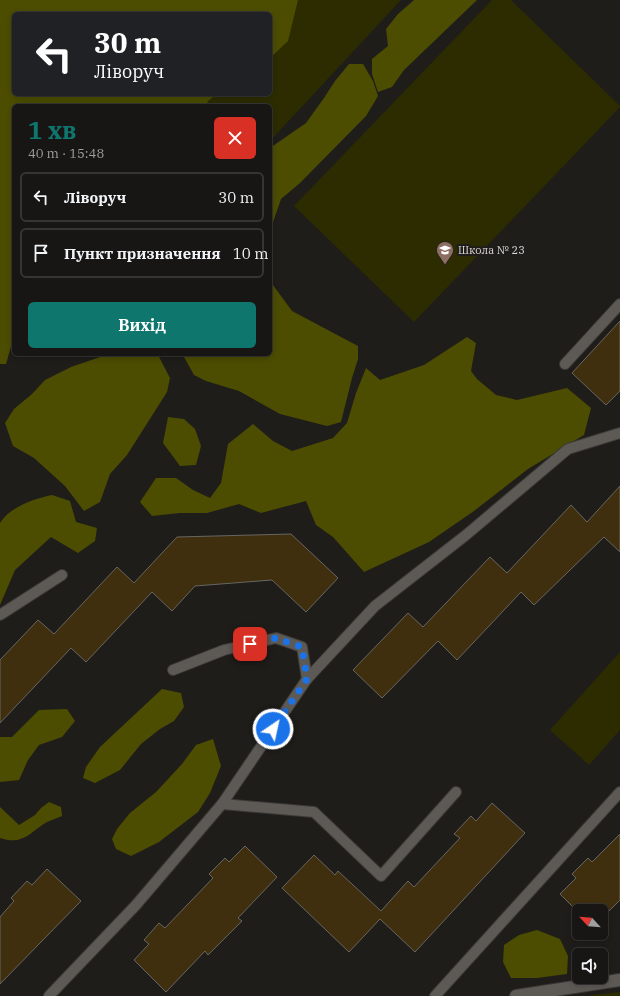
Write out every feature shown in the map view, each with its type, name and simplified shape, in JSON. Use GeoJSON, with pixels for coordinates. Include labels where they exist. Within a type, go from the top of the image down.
{"type":"FeatureCollection","features":[{"type":"Feature","properties":{"kind":"main road"},"geometry":{"type":"LineString","coordinates":[[516,996],[620,980]]}},
{"type":"Feature","properties":{"kind":"lane"},"geometry":{"type":"LineString","coordinates":[[565,364],[620,304]]}},
{"type":"Feature","properties":{"kind":"lane"},"geometry":{"type":"LineString","coordinates":[[49,996],[136,905],[222,804],[307,679],[375,606],[466,535],[568,449],[620,433]]}},
{"type":"Feature","properties":{"kind":"lane"},"geometry":{"type":"LineString","coordinates":[[0,615],[62,575]]}},
{"type":"Feature","properties":{"kind":"lane"},"geometry":{"type":"LineString","coordinates":[[173,670],[224,650],[276,638],[302,647],[307,679]]}},
{"type":"Feature","properties":{"kind":"lane"},"geometry":{"type":"LineString","coordinates":[[222,804],[314,812],[381,876],[456,792]]}},
{"type":"Feature","properties":{"kind":"lane"},"geometry":{"type":"LineString","coordinates":[[435,996],[620,792]]}},
{"type":"Feature","properties":{"kind":"shaded area"},"geometry":{"type":"Polygon","coordinates":[[[0,0],[401,0],[272,139],[272,104],[14,104],[13,96],[272,96],[272,12],[12,12],[12,91],[0,0]]]}},
{"type":"Feature","properties":{"kind":"shaded area"},"geometry":{"type":"Polygon","coordinates":[[[0,0],[298,0],[288,41],[272,56],[272,12],[12,12],[12,96],[214,96],[208,101],[207,104],[12,104],[12,343],[6,364],[0,364],[0,0]]]}},
{"type":"Feature","properties":{"kind":"shaded area"},"geometry":{"type":"Polygon","coordinates":[[[414,0],[477,0],[404,70],[392,87],[378,92],[372,74],[372,59],[388,46],[386,29],[398,14],[414,0]]]}},
{"type":"Feature","properties":{"kind":"shaded area"},"geometry":{"type":"Polygon","coordinates":[[[492,0],[511,0],[620,107],[414,322],[294,206],[492,0]]]}},
{"type":"Feature","properties":{"kind":"shaded area"},"geometry":{"type":"Polygon","coordinates":[[[349,64],[363,64],[373,81],[378,96],[366,116],[300,183],[281,199],[272,225],[272,147],[306,123],[335,81],[349,64]]]}},
{"type":"Feature","properties":{"kind":"shaded area"},"geometry":{"type":"Polygon","coordinates":[[[272,284],[292,311],[358,346],[358,359],[341,422],[327,426],[280,414],[239,391],[206,381],[194,375],[182,356],[272,356],[272,284]]]}},
{"type":"Feature","properties":{"kind":"shaded area"},"geometry":{"type":"Polygon","coordinates":[[[467,337],[476,343],[471,371],[477,379],[496,395],[517,400],[567,388],[591,408],[584,435],[528,469],[474,511],[429,542],[364,572],[333,537],[316,525],[306,501],[261,513],[239,504],[207,513],[180,513],[152,516],[140,502],[156,478],[176,478],[193,490],[210,498],[221,483],[228,444],[253,424],[273,441],[292,451],[333,438],[347,423],[356,393],[366,368],[380,380],[424,365],[467,337]]]}},
{"type":"Feature","properties":{"kind":"shaded area"},"geometry":{"type":"Polygon","coordinates":[[[103,356],[157,356],[170,378],[167,392],[127,455],[110,474],[100,502],[84,511],[65,486],[34,458],[13,446],[5,423],[14,409],[32,394],[45,380],[71,367],[103,356]]]}},
{"type":"Feature","properties":{"kind":"shaded area"},"geometry":{"type":"Polygon","coordinates":[[[168,417],[184,419],[195,429],[201,446],[196,465],[180,466],[163,443],[168,417]]]}},
{"type":"Feature","properties":{"kind":"shaded area"},"geometry":{"type":"Polygon","coordinates":[[[52,495],[70,501],[76,522],[97,528],[95,541],[78,553],[51,537],[15,570],[0,605],[0,523],[10,512],[23,504],[52,495]]]}},
{"type":"Feature","properties":{"kind":"shaded area"},"geometry":{"type":"Polygon","coordinates":[[[620,652],[620,730],[589,765],[550,730],[620,652]]]}},
{"type":"Feature","properties":{"kind":"shaded area"},"geometry":{"type":"Polygon","coordinates":[[[162,689],[181,693],[184,707],[174,721],[160,729],[141,744],[120,770],[95,783],[83,778],[86,767],[100,747],[162,689]]]}},
{"type":"Feature","properties":{"kind":"shaded area"},"geometry":{"type":"Polygon","coordinates":[[[67,709],[75,721],[62,737],[39,745],[28,760],[19,780],[0,782],[0,737],[12,737],[39,710],[67,709]]]}},
{"type":"Feature","properties":{"kind":"shaded area"},"geometry":{"type":"Polygon","coordinates":[[[213,739],[221,766],[210,793],[198,812],[159,842],[131,856],[116,849],[112,839],[117,829],[130,813],[156,792],[182,764],[196,745],[213,739]]]}},
{"type":"Feature","properties":{"kind":"shaded area"},"geometry":{"type":"Polygon","coordinates":[[[49,802],[61,807],[62,816],[47,822],[26,837],[15,840],[0,838],[0,807],[19,825],[35,815],[49,802]]]}},
{"type":"Feature","properties":{"kind":"shaded area"},"geometry":{"type":"Polygon","coordinates":[[[537,930],[560,939],[568,956],[567,974],[537,978],[511,978],[503,962],[504,945],[519,935],[537,930]]]}},
{"type":"Feature","properties":{"kind":"shaded area"},"geometry":{"type":"Polygon","coordinates":[[[620,992],[620,996],[589,996],[592,995],[620,992]]]}},
{"type":"Feature","properties":{"kind":"building"},"geometry":{"type":"Polygon","coordinates":[[[620,321],[620,391],[606,405],[572,373],[620,321]]]}},
{"type":"Feature","properties":{"kind":"building"},"geometry":{"type":"Polygon","coordinates":[[[620,486],[620,552],[604,537],[534,605],[521,592],[457,660],[438,641],[382,698],[353,670],[408,613],[423,627],[490,557],[507,573],[571,505],[587,522],[620,486]]]}},
{"type":"Feature","properties":{"kind":"building"},"geometry":{"type":"Polygon","coordinates":[[[291,534],[338,578],[306,612],[272,580],[195,586],[172,611],[152,592],[86,662],[71,648],[0,723],[0,660],[38,620],[54,634],[117,567],[134,583],[177,537],[291,534]]]}},
{"type":"Feature","properties":{"kind":"building"},"geometry":{"type":"Polygon","coordinates":[[[492,803],[525,833],[415,952],[380,919],[349,952],[282,888],[314,855],[335,875],[338,871],[381,911],[408,881],[414,887],[460,838],[454,834],[471,816],[476,821],[492,803]]]}},
{"type":"Feature","properties":{"kind":"building"},"geometry":{"type":"Polygon","coordinates":[[[620,834],[620,900],[608,912],[608,904],[572,904],[572,906],[560,894],[576,878],[572,874],[588,858],[592,862],[620,834]]]}},
{"type":"Feature","properties":{"kind":"building"},"geometry":{"type":"Polygon","coordinates":[[[245,846],[277,877],[238,918],[242,921],[208,955],[205,951],[166,992],[134,960],[149,944],[144,940],[159,923],[165,928],[213,878],[209,874],[225,858],[229,862],[245,846]]]}},
{"type":"Feature","properties":{"kind":"building"},"geometry":{"type":"Polygon","coordinates":[[[47,869],[81,901],[0,984],[0,917],[14,901],[11,898],[27,881],[32,885],[47,869]]]}},
{"type":"Feature","properties":{"kind":"place","name":"Школа № 23"},"geometry":{"type":"Point","coordinates":[445,265]}},
{"type":"Feature","properties":{"kind":"route"},"geometry":{"type":"LineString","coordinates":[[250,644],[276,638],[302,647],[307,679],[273,729]]}}]}
